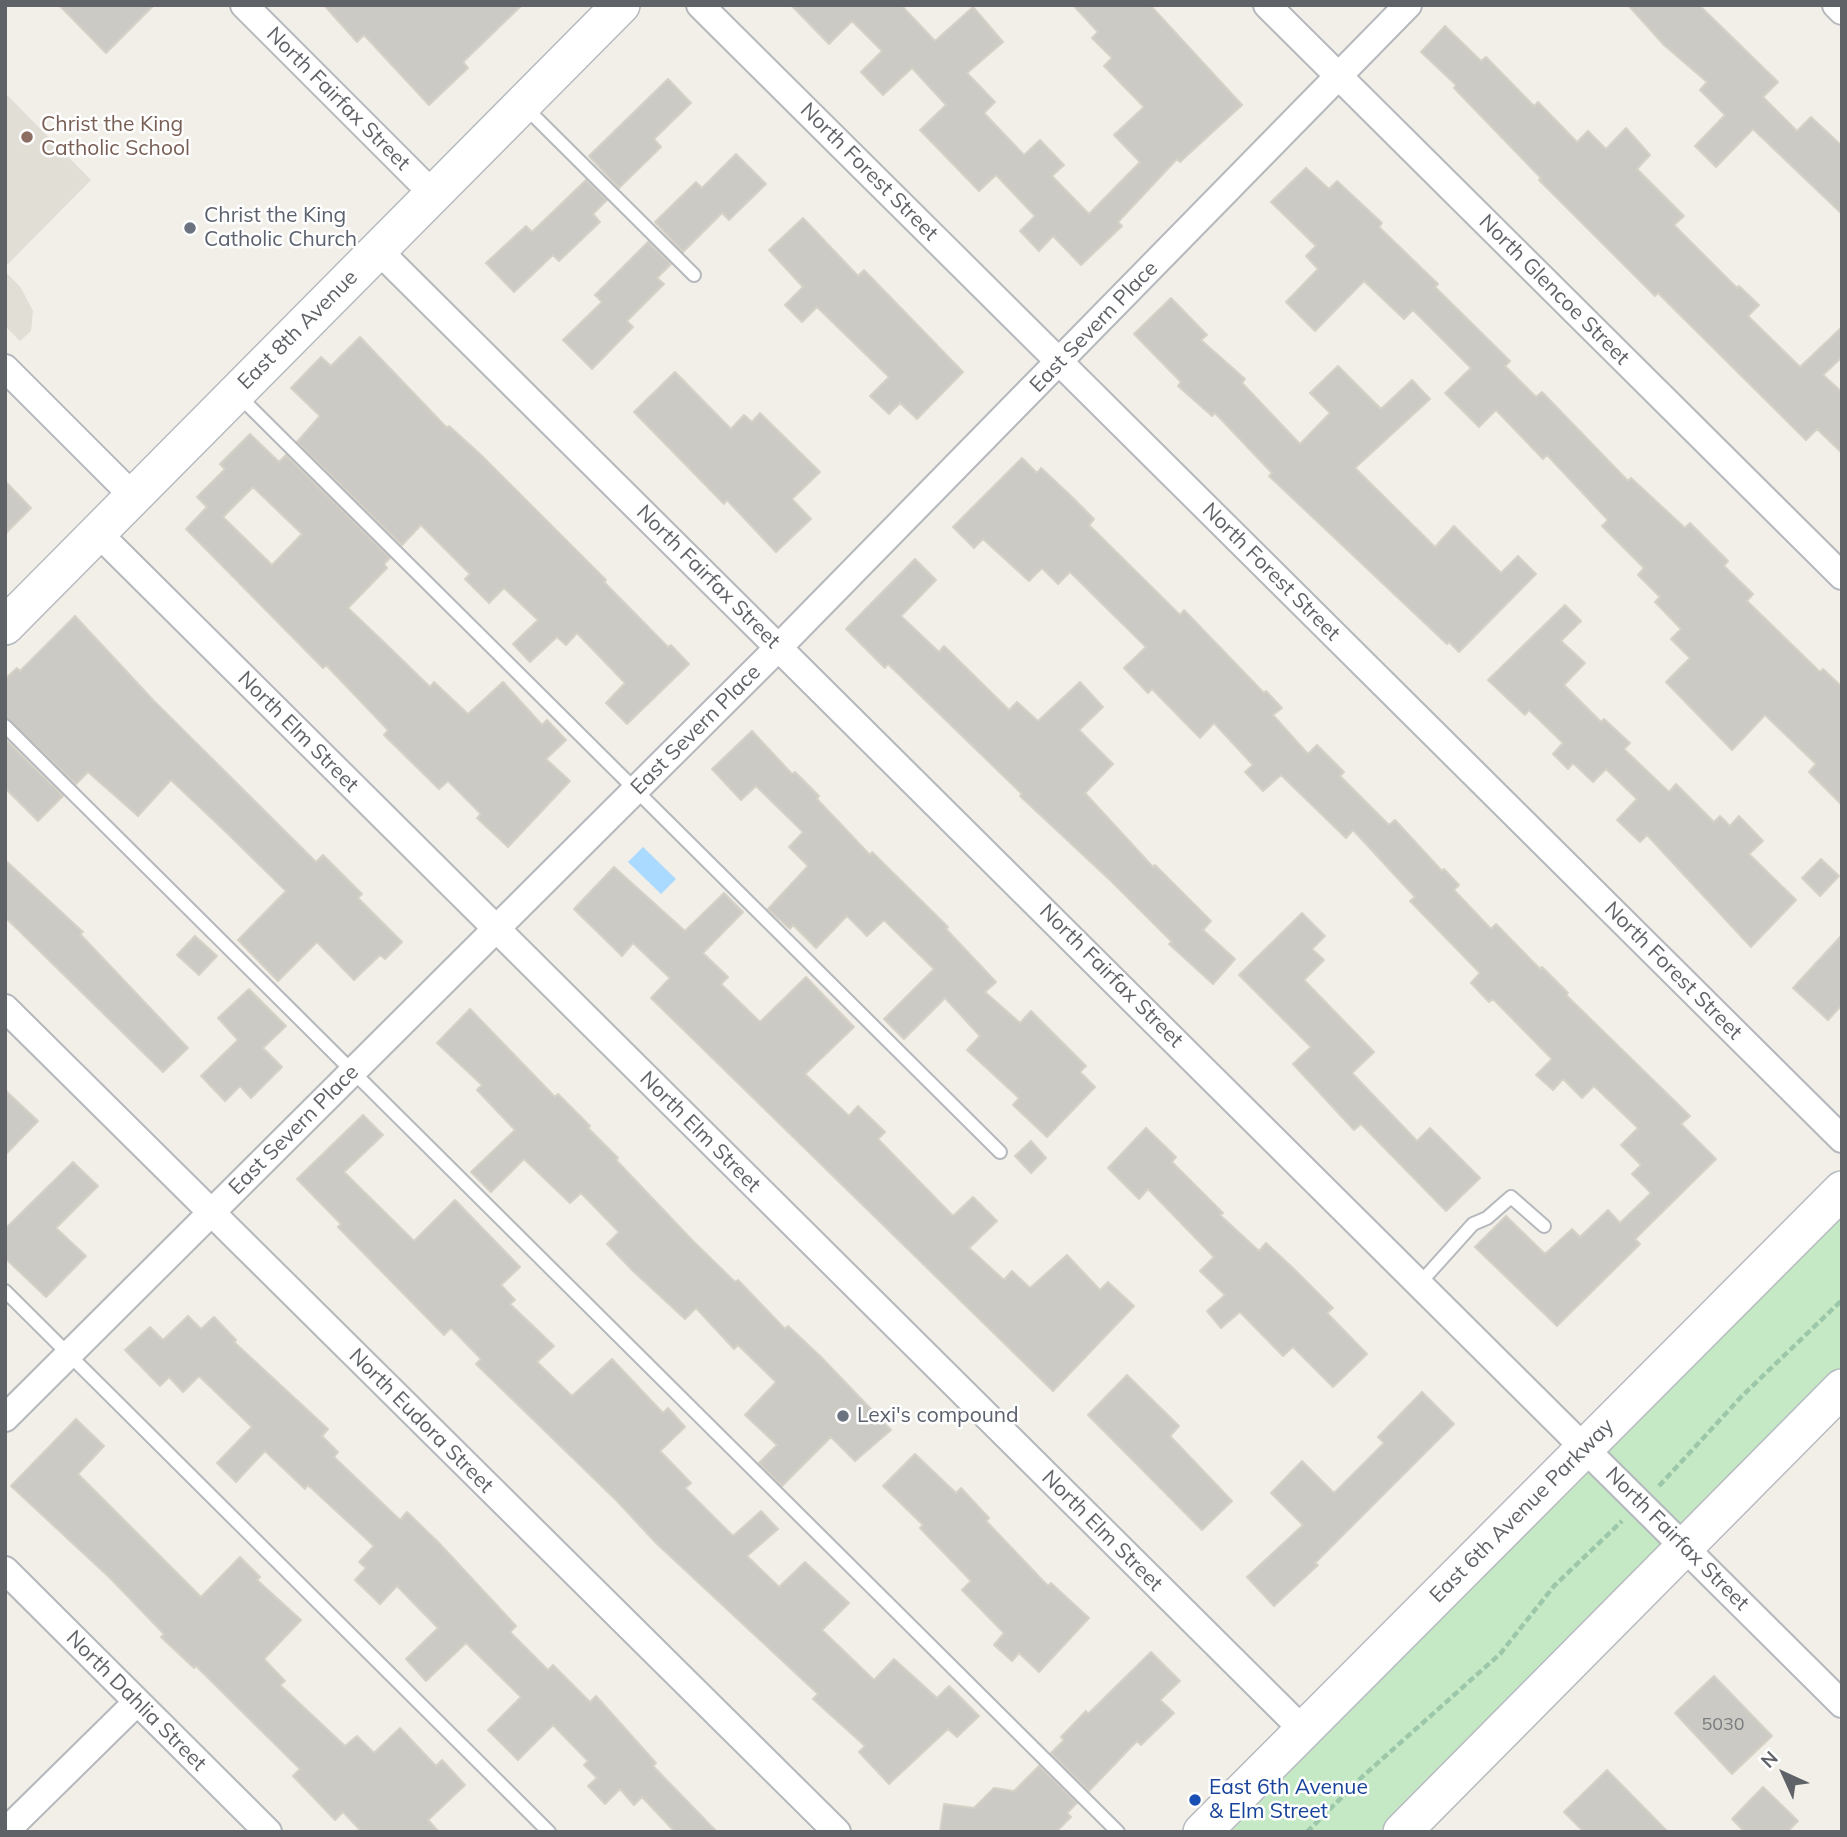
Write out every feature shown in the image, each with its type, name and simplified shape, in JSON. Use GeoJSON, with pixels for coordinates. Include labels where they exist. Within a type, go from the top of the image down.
{"type":"FeatureCollection","features":[{"type":"Feature","properties":{"kind":"main road","name":"East 8th Avenue"},"geometry":{"type":"LineString","coordinates":[[5,626],[621,5]]}},
{"type":"Feature","properties":{"kind":"main road","name":"East 6th Avenue Parkway"},"geometry":{"type":"LineString","coordinates":[[1202,1832],[1842,1190]]}},
{"type":"Feature","properties":{"kind":"main road"},"geometry":{"type":"LineString","coordinates":[[1404,1831],[1842,1388]]}},
{"type":"Feature","properties":{"kind":"street","name":"North Fairfax Street"},"geometry":{"type":"LineString","coordinates":[[244,5],[432,193]]}},
{"type":"Feature","properties":{"kind":"street","name":"North Forest Street"},"geometry":{"type":"LineString","coordinates":[[700,5],[1842,1139]]}},
{"type":"Feature","properties":{"kind":"street","name":"North Glencoe Street"},"geometry":{"type":"LineString","coordinates":[[1267,5],[1842,576]]}},
{"type":"Feature","properties":{"kind":"street","name":"East Severn Place"},"geometry":{"type":"LineString","coordinates":[[5,1418],[779,647],[1408,5]]}},
{"type":"Feature","properties":{"kind":"street"},"geometry":{"type":"LineString","coordinates":[[1836,5],[1842,11]]}},
{"type":"Feature","properties":{"kind":"street","name":"North Fairfax Street"},"geometry":{"type":"LineString","coordinates":[[378,250],[1842,1704]]}},
{"type":"Feature","properties":{"kind":"street"},"geometry":{"type":"LineString","coordinates":[[5,368],[133,496]]}},
{"type":"Feature","properties":{"kind":"street","name":"North Elm Street"},"geometry":{"type":"LineString","coordinates":[[98,533],[1303,1730]]}},
{"type":"Feature","properties":{"kind":"street","name":"North Eudora Street"},"geometry":{"type":"LineString","coordinates":[[5,1008],[837,1832]]}},
{"type":"Feature","properties":{"kind":"street","name":"North Dahlia Street"},"geometry":{"type":"LineString","coordinates":[[5,1570],[268,1832]]}},
{"type":"Feature","properties":{"kind":"street"},"geometry":{"type":"LineString","coordinates":[[5,1832],[136,1702]]}},
{"type":"Feature","properties":{"kind":"lane"},"geometry":{"type":"LineString","coordinates":[[522,104],[694,275]]}},
{"type":"Feature","properties":{"kind":"lane"},"geometry":{"type":"LineString","coordinates":[[236,393],[1000,1152]]}},
{"type":"Feature","properties":{"kind":"lane"},"geometry":{"type":"LineString","coordinates":[[5,726],[1118,1832]]}},
{"type":"Feature","properties":{"kind":"lane"},"geometry":{"type":"LineString","coordinates":[[1420,1283],[1473,1224],[1486,1218],[1511,1197],[1544,1226]]}},
{"type":"Feature","properties":{"kind":"lane"},"geometry":{"type":"LineString","coordinates":[[5,1291],[549,1832]]}},
{"type":"Feature","properties":{"kind":"path"},"geometry":{"type":"LineString","coordinates":[[1307,1832],[1362,1777],[1500,1654],[1554,1586],[1641,1504],[1733,1404],[1842,1300]]}},
{"type":"Feature","properties":{"kind":"shaded area","name":"Christ the King Catholic School"},"geometry":{"type":"Polygon","coordinates":[[[5,93],[91,180],[5,267],[5,93]]]}},
{"type":"Feature","properties":{"kind":"shaded area"},"geometry":{"type":"Polygon","coordinates":[[[5,271],[21,288],[33,311],[31,331],[20,341],[5,326],[5,271]]]}},
{"type":"Feature","properties":{"kind":"green space"},"geometry":{"type":"Polygon","coordinates":[[[1842,1217],[1842,1367],[1379,1832],[1230,1832],[1842,1217]]]}},
{"type":"Feature","properties":{"kind":"water"},"geometry":{"type":"Polygon","coordinates":[[[643,847],[676,879],[661,894],[628,862],[643,847]]]}},
{"type":"Feature","properties":{"kind":"building"},"geometry":{"type":"Polygon","coordinates":[[[59,5],[154,5],[106,53],[59,5]]]}},
{"type":"Feature","properties":{"kind":"building"},"geometry":{"type":"Polygon","coordinates":[[[324,5],[522,5],[463,62],[468,68],[429,105],[364,35],[357,42],[324,5]]]}},
{"type":"Feature","properties":{"kind":"building"},"geometry":{"type":"Polygon","coordinates":[[[791,5],[901,5],[935,41],[973,7],[1003,42],[967,73],[995,102],[984,113],[1024,155],[1040,140],[1064,165],[1052,176],[1089,214],[1140,162],[1114,135],[1144,107],[1104,66],[1112,58],[1092,38],[1098,32],[1073,5],[1150,5],[1242,105],[1180,162],[1177,159],[1118,222],[1122,226],[1081,265],[1053,236],[1039,251],[1020,231],[1035,216],[996,175],[979,191],[920,130],[946,105],[912,68],[883,95],[861,72],[882,51],[852,21],[829,44],[791,5]]]}},
{"type":"Feature","properties":{"kind":"building"},"geometry":{"type":"Polygon","coordinates":[[[1628,5],[1699,5],[1778,82],[1763,97],[1797,131],[1811,117],[1842,146],[1842,214],[1753,129],[1716,167],[1695,146],[1725,115],[1700,90],[1707,82],[1664,45],[1628,5]]]}},
{"type":"Feature","properties":{"kind":"building"},"geometry":{"type":"Polygon","coordinates":[[[1445,26],[1481,61],[1486,57],[1534,106],[1538,102],[1577,142],[1588,131],[1606,149],[1626,128],[1650,155],[1637,169],[1684,216],[1674,225],[1737,288],[1739,286],[1759,305],[1748,316],[1800,367],[1842,327],[1842,357],[1823,375],[1842,392],[1842,453],[1817,429],[1806,440],[1658,293],[1655,296],[1539,180],[1541,178],[1454,88],[1456,85],[1421,52],[1445,26]]]}},
{"type":"Feature","properties":{"kind":"building"},"geometry":{"type":"Polygon","coordinates":[[[668,79],[691,103],[654,139],[661,147],[619,188],[589,156],[668,79]]]}},
{"type":"Feature","properties":{"kind":"building"},"geometry":{"type":"Polygon","coordinates":[[[736,154],[766,184],[729,220],[722,213],[683,252],[655,222],[696,182],[702,188],[736,154]]]}},
{"type":"Feature","properties":{"kind":"building"},"geometry":{"type":"Polygon","coordinates":[[[1306,168],[1329,189],[1337,181],[1382,223],[1379,227],[1438,284],[1435,287],[1510,361],[1505,366],[1536,397],[1542,392],[1628,481],[1631,478],[1685,528],[1690,523],[1728,561],[1724,566],[1753,594],[1747,601],[1820,672],[1823,669],[1842,687],[1842,805],[1809,772],[1816,764],[1765,715],[1732,750],[1666,682],[1690,658],[1671,639],[1681,629],[1655,602],[1660,597],[1638,575],[1644,568],[1602,526],[1608,520],[1547,455],[1543,459],[1496,410],[1479,427],[1445,393],[1471,368],[1413,310],[1404,319],[1364,281],[1315,331],[1286,302],[1318,269],[1306,256],[1316,246],[1271,202],[1306,168]]]}},
{"type":"Feature","properties":{"kind":"building"},"geometry":{"type":"Polygon","coordinates":[[[586,180],[607,200],[593,214],[600,222],[559,261],[553,255],[514,292],[486,263],[526,226],[532,232],[586,180]]]}},
{"type":"Feature","properties":{"kind":"building"},"geometry":{"type":"Polygon","coordinates":[[[803,218],[858,276],[864,270],[963,372],[917,419],[900,403],[889,414],[870,396],[889,377],[817,307],[802,322],[785,305],[803,287],[769,250],[803,218]]]}},
{"type":"Feature","properties":{"kind":"building"},"geometry":{"type":"Polygon","coordinates":[[[648,242],[671,264],[657,278],[664,284],[627,321],[633,327],[592,369],[563,340],[602,302],[595,295],[648,242]]]}},
{"type":"Feature","properties":{"kind":"building"},"geometry":{"type":"Polygon","coordinates":[[[1171,298],[1207,335],[1201,340],[1245,379],[1242,383],[1300,444],[1330,413],[1310,393],[1338,366],[1381,409],[1412,380],[1430,399],[1355,468],[1435,547],[1454,526],[1501,573],[1518,556],[1536,574],[1459,652],[1449,642],[1447,644],[1269,476],[1272,473],[1215,413],[1212,416],[1178,386],[1181,382],[1134,334],[1171,298]]]}},
{"type":"Feature","properties":{"kind":"building"},"geometry":{"type":"Polygon","coordinates":[[[360,337],[447,428],[449,426],[481,455],[606,580],[604,582],[668,647],[671,645],[689,664],[627,724],[606,703],[625,683],[577,633],[566,645],[557,637],[530,662],[513,644],[538,620],[504,588],[489,603],[465,579],[470,574],[421,525],[402,545],[297,442],[320,416],[291,388],[321,357],[331,366],[360,337]]]}},
{"type":"Feature","properties":{"kind":"building"},"geometry":{"type":"Polygon","coordinates":[[[675,372],[731,429],[744,415],[752,422],[760,413],[820,472],[792,499],[811,519],[776,552],[727,500],[724,504],[634,412],[675,372]]]}},
{"type":"Feature","properties":{"kind":"building"},"geometry":{"type":"Polygon","coordinates":[[[250,434],[279,462],[286,455],[390,558],[384,564],[387,568],[348,608],[430,687],[434,682],[468,714],[503,682],[542,725],[547,720],[566,740],[546,759],[570,781],[508,847],[477,818],[481,814],[448,781],[439,789],[384,735],[388,730],[326,665],[323,668],[186,529],[207,507],[197,497],[225,469],[220,464],[250,434]],[[253,487],[223,517],[272,565],[302,534],[253,487]]]}},
{"type":"Feature","properties":{"kind":"building"},"geometry":{"type":"Polygon","coordinates":[[[1022,458],[1037,473],[1041,468],[1071,496],[1094,519],[1089,525],[1180,615],[1184,610],[1264,693],[1266,691],[1282,708],[1273,715],[1308,754],[1317,745],[1344,772],[1340,776],[1389,825],[1395,820],[1442,871],[1444,869],[1459,885],[1454,890],[1491,929],[1496,924],[1540,969],[1542,967],[1568,993],[1566,995],[1690,1116],[1681,1124],[1716,1159],[1635,1239],[1640,1244],[1557,1326],[1475,1247],[1506,1216],[1545,1254],[1572,1229],[1580,1237],[1608,1210],[1620,1223],[1651,1193],[1632,1174],[1641,1165],[1621,1145],[1638,1128],[1594,1086],[1582,1098],[1563,1079],[1553,1090],[1536,1075],[1552,1059],[1493,999],[1489,1002],[1471,983],[1480,973],[1410,901],[1415,897],[1353,830],[1346,838],[1281,775],[1263,791],[1245,772],[1253,765],[1214,723],[1200,738],[1152,689],[1148,693],[1124,668],[1146,647],[1070,572],[1058,584],[1042,568],[1029,581],[983,539],[974,548],[953,527],[1022,458]]]}},
{"type":"Feature","properties":{"kind":"building"},"geometry":{"type":"Polygon","coordinates":[[[5,481],[31,508],[5,534],[5,481]]]}},
{"type":"Feature","properties":{"kind":"building"},"geometry":{"type":"Polygon","coordinates":[[[915,559],[936,580],[901,616],[939,652],[944,646],[1009,710],[1017,702],[1038,721],[1080,682],[1103,707],[1079,730],[1113,764],[1085,793],[1153,867],[1155,865],[1211,921],[1203,930],[1235,959],[1213,984],[1169,944],[1172,942],[1111,881],[1020,796],[1022,794],[888,664],[885,668],[846,629],[915,559]]]}},
{"type":"Feature","properties":{"kind":"building"},"geometry":{"type":"Polygon","coordinates":[[[1565,605],[1581,621],[1561,641],[1585,663],[1564,685],[1601,722],[1604,719],[1630,743],[1624,749],[1669,792],[1676,784],[1714,822],[1720,816],[1730,826],[1739,816],[1763,841],[1749,854],[1796,900],[1751,947],[1647,835],[1640,842],[1617,820],[1637,799],[1606,769],[1593,782],[1573,763],[1568,769],[1553,754],[1563,743],[1529,710],[1525,715],[1488,680],[1565,605]]]}},
{"type":"Feature","properties":{"kind":"building"},"geometry":{"type":"Polygon","coordinates":[[[75,616],[154,701],[316,862],[323,855],[362,894],[358,898],[402,942],[385,959],[380,955],[354,980],[317,942],[278,981],[238,940],[286,891],[227,833],[171,780],[138,816],[88,772],[76,784],[5,717],[5,679],[17,668],[20,671],[75,616]]]}},
{"type":"Feature","properties":{"kind":"building"},"geometry":{"type":"Polygon","coordinates":[[[752,731],[792,774],[795,772],[819,796],[817,799],[870,855],[872,852],[948,927],[946,929],[996,982],[985,992],[1020,1023],[1031,1011],[1086,1066],[1080,1072],[1095,1087],[1047,1137],[1013,1105],[1019,1098],[967,1050],[980,1036],[945,998],[904,1039],[884,1019],[934,969],[884,920],[867,936],[847,916],[816,948],[793,925],[790,929],[768,909],[808,866],[789,847],[803,832],[756,786],[741,800],[712,769],[752,731]]]}},
{"type":"Feature","properties":{"kind":"building"},"geometry":{"type":"Polygon","coordinates":[[[5,739],[63,796],[38,821],[5,788],[5,739]]]}},
{"type":"Feature","properties":{"kind":"building"},"geometry":{"type":"Polygon","coordinates":[[[1821,859],[1839,876],[1820,896],[1802,878],[1821,859]]]}},
{"type":"Feature","properties":{"kind":"building"},"geometry":{"type":"Polygon","coordinates":[[[5,860],[83,932],[80,934],[188,1048],[163,1072],[5,917],[5,860]]]}},
{"type":"Feature","properties":{"kind":"building"},"geometry":{"type":"Polygon","coordinates":[[[614,867],[685,931],[724,893],[743,912],[703,953],[728,977],[721,984],[760,1022],[806,977],[854,1027],[805,1074],[849,1116],[858,1106],[885,1132],[878,1139],[953,1216],[973,1197],[997,1221],[969,1248],[1004,1280],[1012,1271],[1030,1288],[1067,1255],[1100,1290],[1108,1282],[1134,1306],[1053,1391],[651,998],[670,978],[633,943],[622,956],[574,909],[614,867]]]}},
{"type":"Feature","properties":{"kind":"building"},"geometry":{"type":"Polygon","coordinates":[[[1302,913],[1325,936],[1312,949],[1324,960],[1304,980],[1374,1052],[1352,1073],[1417,1141],[1430,1128],[1480,1178],[1446,1211],[1361,1124],[1354,1130],[1293,1064],[1311,1047],[1239,975],[1302,913]]]}},
{"type":"Feature","properties":{"kind":"building"},"geometry":{"type":"Polygon","coordinates":[[[1842,935],[1842,1005],[1828,1020],[1793,988],[1842,935]]]}},
{"type":"Feature","properties":{"kind":"building"},"geometry":{"type":"Polygon","coordinates":[[[195,936],[217,956],[199,975],[177,955],[195,936]]]}},
{"type":"Feature","properties":{"kind":"building"},"geometry":{"type":"Polygon","coordinates":[[[249,989],[286,1026],[263,1048],[282,1067],[251,1098],[240,1086],[225,1101],[201,1076],[238,1040],[218,1018],[249,989]]]}},
{"type":"Feature","properties":{"kind":"building"},"geometry":{"type":"Polygon","coordinates":[[[470,1009],[555,1097],[558,1094],[590,1126],[588,1128],[618,1158],[616,1160],[694,1242],[735,1282],[738,1280],[785,1329],[788,1326],[822,1358],[891,1430],[855,1461],[831,1437],[782,1486],[759,1463],[777,1445],[745,1415],[776,1382],[738,1345],[734,1349],[696,1308],[685,1319],[633,1271],[607,1244],[619,1232],[581,1193],[570,1203],[524,1159],[491,1192],[471,1172],[515,1130],[477,1090],[482,1085],[437,1043],[470,1009]]]}},
{"type":"Feature","properties":{"kind":"building"},"geometry":{"type":"Polygon","coordinates":[[[5,1090],[38,1121],[5,1155],[5,1090]]]}},
{"type":"Feature","properties":{"kind":"building"},"geometry":{"type":"Polygon","coordinates":[[[363,1115],[383,1135],[344,1172],[414,1241],[455,1200],[520,1267],[501,1285],[515,1300],[510,1304],[554,1346],[537,1362],[572,1396],[612,1359],[663,1413],[668,1408],[685,1427],[660,1451],[691,1483],[685,1488],[733,1536],[761,1511],[778,1529],[747,1556],[779,1587],[805,1562],[849,1603],[822,1630],[874,1680],[894,1659],[937,1698],[949,1686],[979,1716],[957,1737],[948,1729],[889,1784],[859,1752],[865,1746],[813,1699],[818,1694],[656,1543],[617,1501],[476,1364],[481,1359],[451,1328],[444,1335],[338,1227],[341,1224],[297,1179],[363,1115]]]}},
{"type":"Feature","properties":{"kind":"building"},"geometry":{"type":"Polygon","coordinates":[[[1146,1128],[1176,1157],[1172,1162],[1223,1213],[1220,1215],[1259,1251],[1266,1243],[1294,1269],[1333,1308],[1327,1313],[1367,1354],[1333,1387],[1293,1347],[1283,1356],[1240,1312],[1221,1328],[1207,1311],[1225,1295],[1200,1271],[1214,1257],[1148,1189],[1139,1199],[1108,1168],[1146,1128]]]}},
{"type":"Feature","properties":{"kind":"building"},"geometry":{"type":"Polygon","coordinates":[[[1031,1141],[1046,1158],[1031,1173],[1015,1156],[1031,1141]]]}},
{"type":"Feature","properties":{"kind":"building"},"geometry":{"type":"Polygon","coordinates":[[[73,1162],[98,1186],[56,1228],[86,1256],[46,1297],[5,1258],[5,1229],[73,1162]]]}},
{"type":"Feature","properties":{"kind":"building"},"geometry":{"type":"Polygon","coordinates":[[[188,1316],[201,1329],[214,1317],[236,1340],[234,1342],[328,1429],[322,1436],[338,1452],[334,1457],[400,1520],[407,1512],[439,1543],[516,1626],[510,1632],[548,1670],[553,1665],[590,1702],[596,1696],[656,1763],[653,1766],[717,1832],[675,1832],[642,1797],[634,1805],[620,1789],[605,1804],[588,1786],[597,1778],[584,1765],[588,1761],[553,1725],[518,1760],[488,1730],[521,1697],[466,1643],[426,1681],[406,1659],[438,1628],[397,1586],[380,1604],[355,1580],[366,1568],[359,1562],[374,1546],[308,1485],[305,1489],[265,1451],[236,1482],[217,1463],[252,1427],[199,1376],[183,1392],[169,1377],[160,1386],[125,1350],[150,1327],[163,1340],[188,1316]]]}},
{"type":"Feature","properties":{"kind":"building"},"geometry":{"type":"Polygon","coordinates":[[[1127,1375],[1179,1426],[1170,1436],[1232,1501],[1202,1530],[1088,1415],[1127,1375]]]}},
{"type":"Feature","properties":{"kind":"building"},"geometry":{"type":"Polygon","coordinates":[[[1422,1392],[1454,1424],[1315,1563],[1318,1565],[1274,1606],[1247,1577],[1303,1525],[1271,1493],[1302,1461],[1334,1493],[1384,1443],[1378,1437],[1422,1392]]]}},
{"type":"Feature","properties":{"kind":"building"},"geometry":{"type":"Polygon","coordinates":[[[76,1419],[104,1446],[78,1474],[201,1597],[240,1557],[260,1577],[257,1580],[301,1620],[264,1659],[285,1681],[280,1685],[345,1746],[357,1736],[374,1753],[400,1728],[436,1766],[442,1760],[465,1785],[428,1820],[439,1832],[362,1832],[343,1812],[335,1820],[293,1776],[300,1769],[196,1666],[194,1668],[161,1637],[164,1634],[110,1578],[11,1486],[76,1419]]]}},
{"type":"Feature","properties":{"kind":"building"},"geometry":{"type":"Polygon","coordinates":[[[915,1454],[956,1493],[961,1488],[989,1518],[986,1521],[1048,1586],[1051,1583],[1089,1618],[1039,1672],[1019,1653],[1012,1661],[994,1645],[1004,1633],[962,1590],[971,1581],[920,1528],[923,1525],[883,1486],[915,1454]]]}},
{"type":"Feature","properties":{"kind":"building"},"geometry":{"type":"Polygon","coordinates":[[[1151,1652],[1180,1681],[1160,1700],[1174,1713],[1141,1745],[1137,1741],[1089,1791],[1051,1753],[1064,1740],[1061,1737],[1086,1711],[1088,1714],[1151,1652]]]}},
{"type":"Feature","properties":{"kind":"building"},"geometry":{"type":"Polygon","coordinates":[[[1714,1676],[1772,1736],[1732,1774],[1675,1713],[1714,1676]]]}},
{"type":"Feature","properties":{"kind":"building"},"geometry":{"type":"Polygon","coordinates":[[[1039,1766],[1077,1803],[1067,1813],[1071,1817],[1056,1832],[940,1832],[944,1804],[974,1808],[994,1788],[1014,1791],[1039,1766]]]}},
{"type":"Feature","properties":{"kind":"building"},"geometry":{"type":"Polygon","coordinates":[[[1607,1770],[1668,1832],[1584,1832],[1564,1812],[1607,1770]]]}},
{"type":"Feature","properties":{"kind":"building"},"geometry":{"type":"Polygon","coordinates":[[[1763,1787],[1798,1821],[1787,1832],[1745,1832],[1732,1819],[1763,1787]]]}},
{"type":"Feature","properties":{"kind":"place","name":"Christ the King Catholic School"},"geometry":{"type":"Point","coordinates":[27,137]}},
{"type":"Feature","properties":{"kind":"place","name":"Christ the King Catholic Church"},"geometry":{"type":"Point","coordinates":[190,228]}},
{"type":"Feature","properties":{"kind":"place","name":"Lexi's compound"},"geometry":{"type":"Point","coordinates":[843,1416]}},
{"type":"Feature","properties":{"kind":"place","name":"East 6th Avenue & Elm Street"},"geometry":{"type":"Point","coordinates":[1195,1800]}}]}
